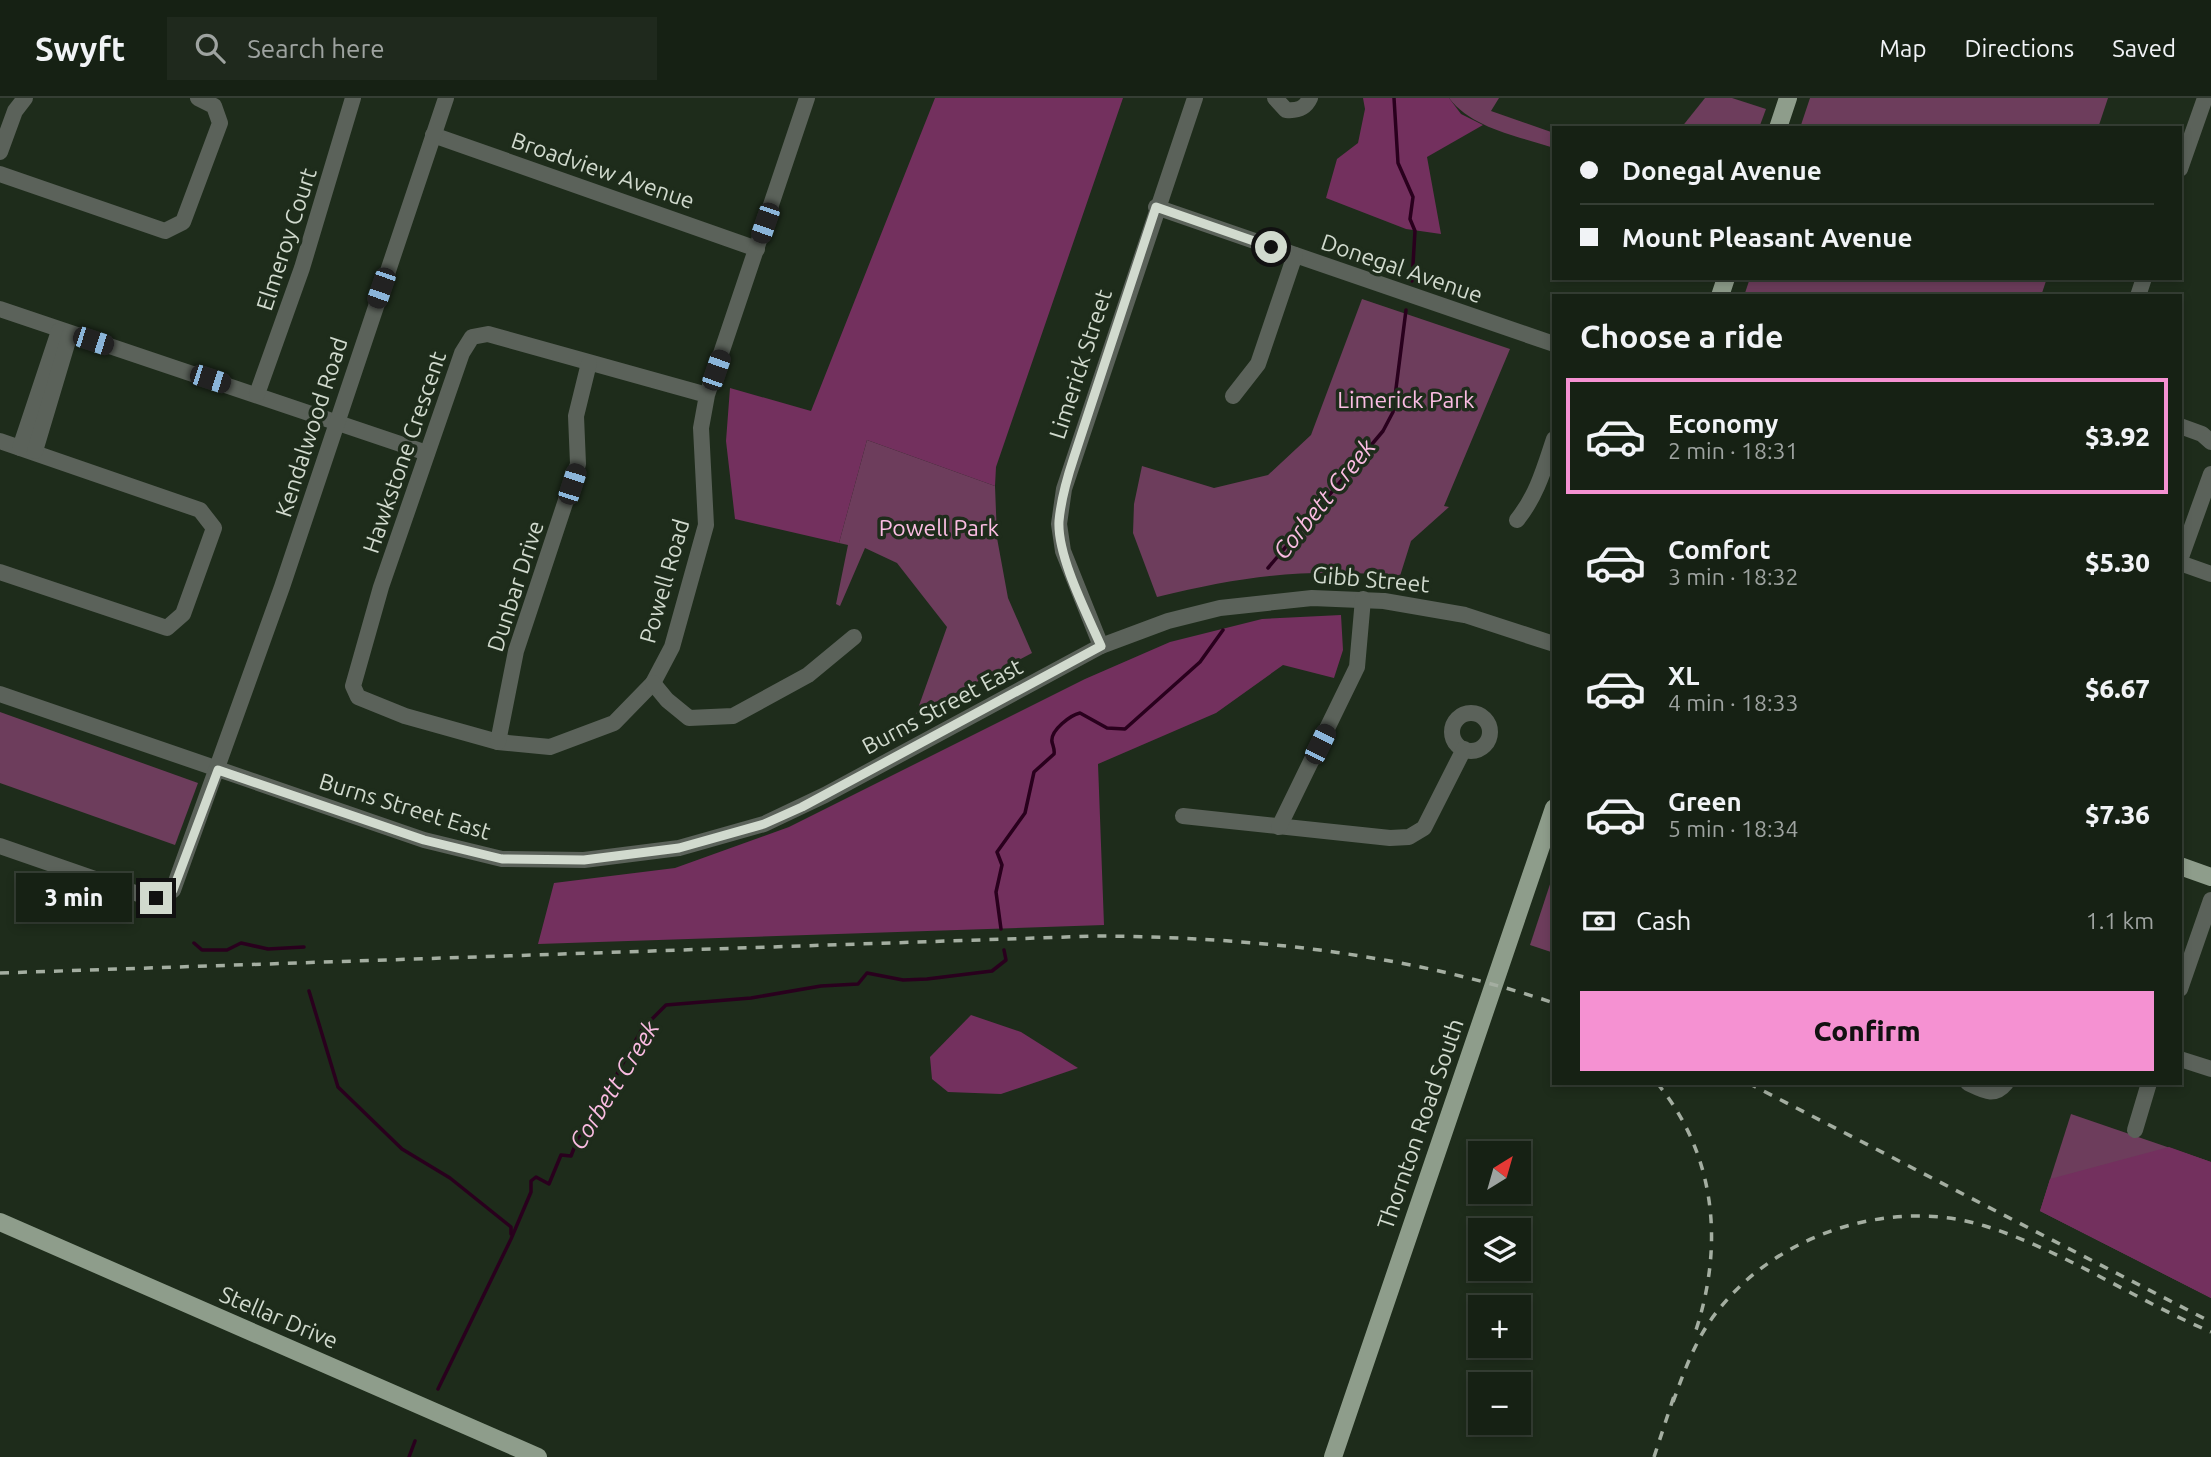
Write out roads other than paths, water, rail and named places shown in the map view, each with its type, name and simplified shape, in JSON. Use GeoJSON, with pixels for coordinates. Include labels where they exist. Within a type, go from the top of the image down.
{"type":"FeatureCollection","features":[{"type":"Feature","properties":{"kind":"main road"},"geometry":{"type":"LineString","coordinates":[[1779,126],[1788,98]]}},
{"type":"Feature","properties":{"kind":"main road","name":"Thornton Road South"},"geometry":{"type":"LineString","coordinates":[[1333,1457],[1552,814]]}},
{"type":"Feature","properties":{"kind":"main road"},"geometry":{"type":"LineString","coordinates":[[2182,867],[2211,877]]}},
{"type":"Feature","properties":{"kind":"main road","name":"Stellar Drive"},"geometry":{"type":"LineString","coordinates":[[0,1222],[538,1457]]}},
{"type":"Feature","properties":{"kind":"street"},"geometry":{"type":"LineString","coordinates":[[0,152],[15,111],[26,98]]}},
{"type":"Feature","properties":{"kind":"street"},"geometry":{"type":"LineString","coordinates":[[0,174],[165,231],[183,222],[220,123],[214,106],[198,98]]}},
{"type":"Feature","properties":{"kind":"street","name":"Elmeroy Court"},"geometry":{"type":"LineString","coordinates":[[257,394],[302,268],[353,98]]}},
{"type":"Feature","properties":{"kind":"street","name":"Kendalwood Road"},"geometry":{"type":"LineString","coordinates":[[0,846],[144,896],[165,897],[176,884],[338,422],[446,98]]}},
{"type":"Feature","properties":{"kind":"street","name":"Powell Road"},"geometry":{"type":"LineString","coordinates":[[358,697],[405,716],[498,742],[550,747],[614,723],[653,683],[672,647],[706,525],[701,428],[707,395],[807,98]]}},
{"type":"Feature","properties":{"kind":"street","name":"Limerick Street"},"geometry":{"type":"LineString","coordinates":[[1101,646],[1063,551],[1059,524],[1064,489],[1156,207],[1195,98]]}},
{"type":"Feature","properties":{"kind":"street"},"geometry":{"type":"LineString","coordinates":[[1275,98],[1286,110],[1295,111],[1307,104],[1310,98]]}},
{"type":"Feature","properties":{"kind":"street"},"geometry":{"type":"LineString","coordinates":[[2182,163],[2205,98]]}},
{"type":"Feature","properties":{"kind":"street","name":"Broadview Avenue"},"geometry":{"type":"LineString","coordinates":[[433,135],[757,248]]}},
{"type":"Feature","properties":{"kind":"street","name":"Donegal Avenue"},"geometry":{"type":"LineString","coordinates":[[1156,207],[1552,343]]}},
{"type":"Feature","properties":{"kind":"street"},"geometry":{"type":"LineString","coordinates":[[1233,396],[1258,364],[1294,255]]}},
{"type":"Feature","properties":{"kind":"street"},"geometry":{"type":"LineString","coordinates":[[0,309],[427,453]]}},
{"type":"Feature","properties":{"kind":"street"},"geometry":{"type":"LineString","coordinates":[[27,449],[64,332]]}},
{"type":"Feature","properties":{"kind":"street","name":"Hawkstone Crescent"},"geometry":{"type":"LineString","coordinates":[[358,697],[353,686],[377,599],[462,353],[472,337],[488,334],[707,395]]}},
{"type":"Feature","properties":{"kind":"street","name":"Dunbar Drive"},"geometry":{"type":"LineString","coordinates":[[498,742],[516,651],[578,464],[576,416],[589,363]]}},
{"type":"Feature","properties":{"kind":"street"},"geometry":{"type":"LineString","coordinates":[[2182,427],[2202,434],[2211,442]]}},
{"type":"Feature","properties":{"kind":"street"},"geometry":{"type":"LineString","coordinates":[[0,441],[201,510],[214,528],[183,614],[167,628],[0,572]]}},
{"type":"Feature","properties":{"kind":"street"},"geometry":{"type":"LineString","coordinates":[[1517,520],[1535,494],[1552,445]]}},
{"type":"Feature","properties":{"kind":"street"},"geometry":{"type":"LineString","coordinates":[[2182,555],[2211,474]]}},
{"type":"Feature","properties":{"kind":"street"},"geometry":{"type":"LineString","coordinates":[[2182,562],[2211,574]]}},
{"type":"Feature","properties":{"kind":"street","name":"Gibb Street"},"geometry":{"type":"LineString","coordinates":[[1101,646],[1146,628],[1220,608],[1282,599],[1363,599],[1413,605],[1465,615],[1552,643]]}},
{"type":"Feature","properties":{"kind":"street"},"geometry":{"type":"LineString","coordinates":[[1279,827],[1357,667],[1363,599]]}},
{"type":"Feature","properties":{"kind":"street"},"geometry":{"type":"LineString","coordinates":[[653,683],[667,700],[690,718],[733,716],[808,675],[854,637]]}},
{"type":"Feature","properties":{"kind":"street","name":"Burns Street East"},"geometry":{"type":"LineString","coordinates":[[0,694],[424,840],[502,859],[584,860],[679,848],[764,824],[802,807],[1101,646]]}},
{"type":"Feature","properties":{"kind":"street"},"geometry":{"type":"LineString","coordinates":[[1183,817],[1390,838],[1409,837],[1424,828],[1464,749]]}},
{"type":"Feature","properties":{"kind":"street"},"geometry":{"type":"LineString","coordinates":[[2182,983],[2211,900]]}},
{"type":"Feature","properties":{"kind":"street"},"geometry":{"type":"LineString","coordinates":[[2182,1060],[2211,1069]]}},
{"type":"Feature","properties":{"kind":"street"},"geometry":{"type":"LineString","coordinates":[[1972,1085],[1989,1093],[1998,1091],[2005,1085]]}},
{"type":"Feature","properties":{"kind":"street"},"geometry":{"type":"LineString","coordinates":[[2135,1130],[2148,1085]]}},
{"type":"Feature","properties":{"kind":"waterway","name":"Corbett Creek"},"geometry":{"type":"LineString","coordinates":[[1394,98],[1398,163],[1413,197],[1410,219],[1415,231],[1412,281]]}},
{"type":"Feature","properties":{"kind":"waterway","name":"Corbett Creek"},"geometry":{"type":"LineString","coordinates":[[1268,568],[1383,431],[1393,412],[1406,310]]}},
{"type":"Feature","properties":{"kind":"waterway","name":"Corbett Creek"},"geometry":{"type":"LineString","coordinates":[[1001,929],[996,892],[1002,865],[997,852],[1025,813],[1034,772],[1054,754],[1054,733],[1067,720],[1080,713],[1107,728],[1125,729],[1200,662],[1223,630]]}},
{"type":"Feature","properties":{"kind":"waterway"},"geometry":{"type":"LineString","coordinates":[[194,943],[202,950],[227,950],[241,943],[268,949],[304,947]]}},
{"type":"Feature","properties":{"kind":"waterway","name":"Corbett Creek"},"geometry":{"type":"LineString","coordinates":[[438,1389],[511,1239],[531,1192],[531,1181],[536,1177],[549,1184],[561,1155],[571,1156],[578,1138],[607,1101],[617,1074],[642,1029],[666,1005],[751,998],[821,986],[858,984],[867,973],[903,980],[992,971],[1006,960],[1004,950]]}},
{"type":"Feature","properties":{"kind":"waterway"},"geometry":{"type":"LineString","coordinates":[[309,991],[338,1087],[402,1149],[450,1178],[511,1227],[511,1234]]}},
{"type":"Feature","properties":{"kind":"waterway","name":"Corbett Creek"},"geometry":{"type":"LineString","coordinates":[[409,1457],[415,1441]]}},
{"type":"Feature","properties":{"kind":"railway"},"geometry":{"type":"LineString","coordinates":[[0,973],[1096,936],[1154,937],[1270,944],[1385,960],[1498,986],[1552,1002]]}},
{"type":"Feature","properties":{"kind":"railway"},"geometry":{"type":"LineString","coordinates":[[1658,1085],[1677,1111],[1692,1141],[1703,1172],[1709,1203],[1712,1235],[1710,1268],[1695,1333]]}},
{"type":"Feature","properties":{"kind":"railway"},"geometry":{"type":"LineString","coordinates":[[1752,1085],[2211,1322]]}},
{"type":"Feature","properties":{"kind":"railway"},"geometry":{"type":"LineString","coordinates":[[1673,1402],[1705,1329],[1720,1308],[1745,1282],[1774,1259],[1806,1241],[1840,1228],[1876,1219],[1913,1216],[1949,1218],[1985,1226],[2042,1248],[2211,1332]]}},
{"type":"Feature","properties":{"kind":"railway"},"geometry":{"type":"LineString","coordinates":[[1654,1457],[1675,1393]]}},
{"type":"Feature","properties":{"kind":"park label","name":"Limerick Park"},"geometry":{"type":"Point","coordinates":[1406,399]}},
{"type":"Feature","properties":{"kind":"park label","name":"Powell Park"},"geometry":{"type":"Point","coordinates":[939,527]}}]}
